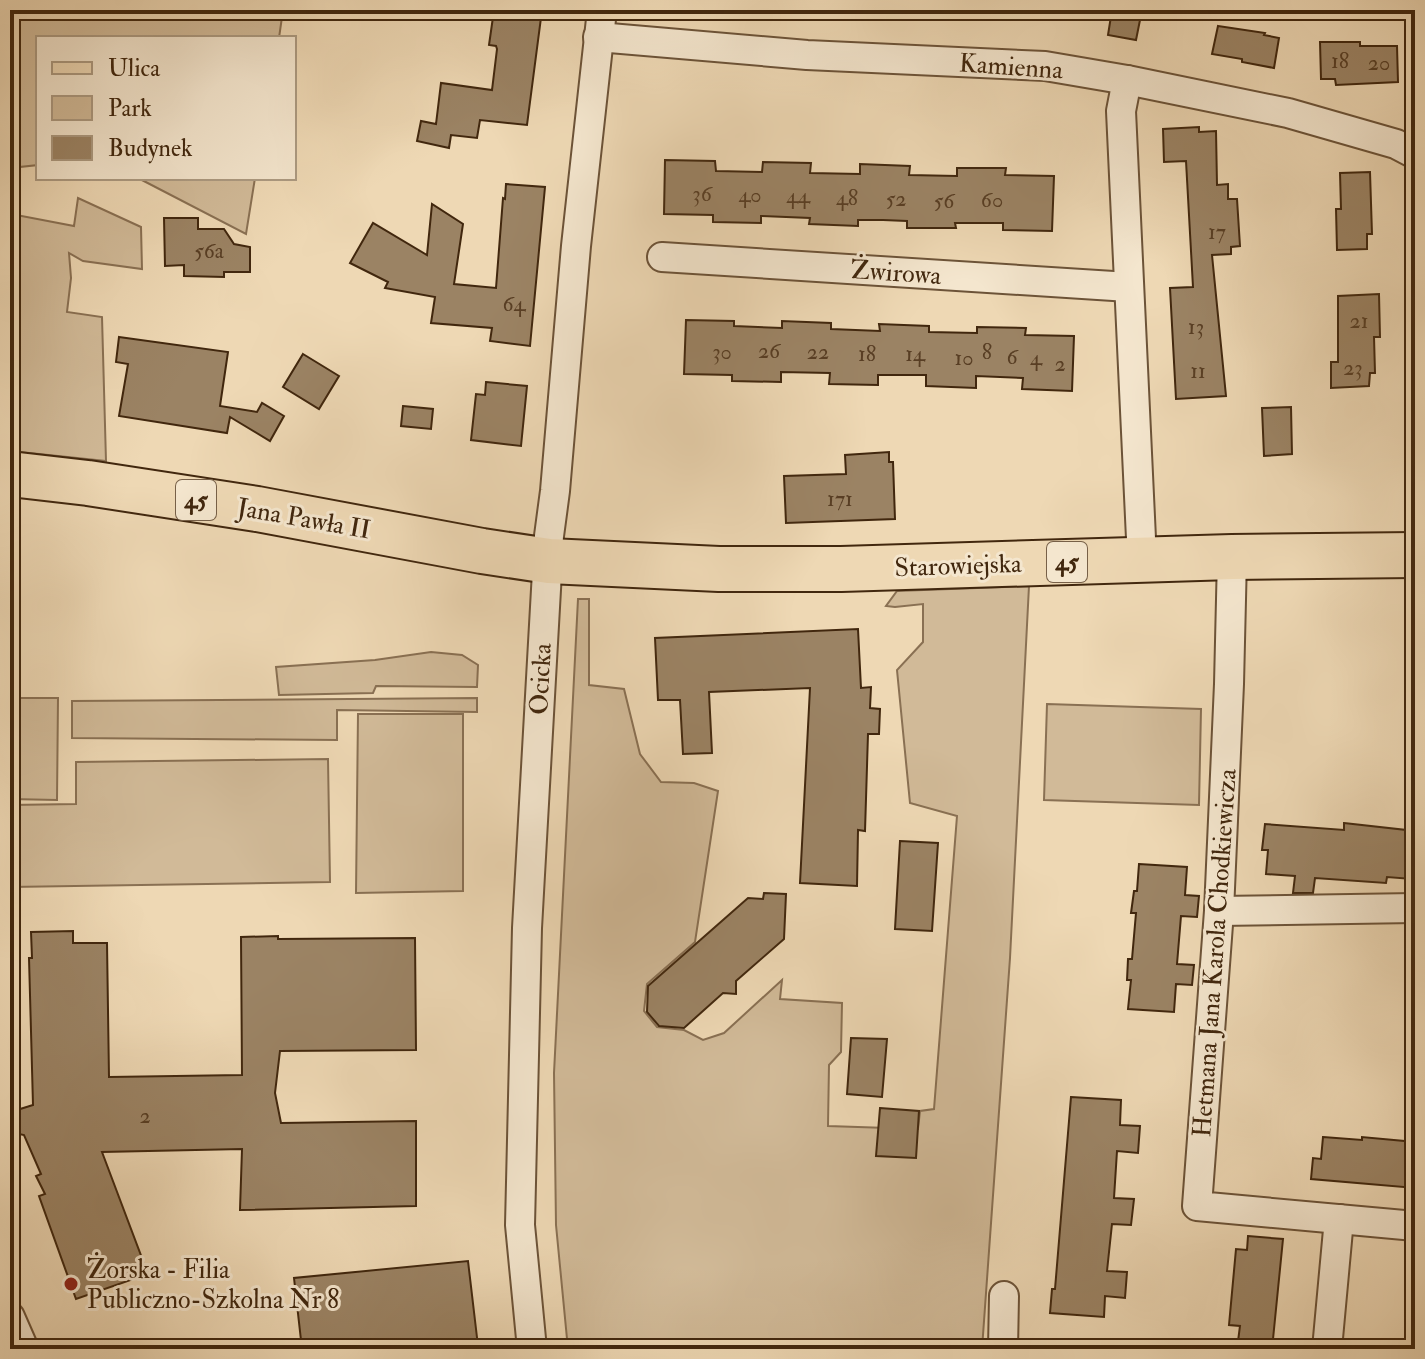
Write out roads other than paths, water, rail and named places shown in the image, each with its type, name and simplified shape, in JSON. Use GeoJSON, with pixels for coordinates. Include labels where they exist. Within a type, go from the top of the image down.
{"type":"FeatureCollection","features":[{"type":"Feature","properties":{"kind":"main road","name":"Jana Pawła II"},"geometry":{"type":"LineString","coordinates":[[10,474],[257,509],[549,561]]}},
{"type":"Feature","properties":{"kind":"main road","name":"Starowiejska"},"geometry":{"type":"LineString","coordinates":[[549,561],[719,569],[841,569],[1232,557],[1415,555]]}},
{"type":"Feature","properties":{"kind":"street","name":"Kamienna"},"geometry":{"type":"LineString","coordinates":[[600,24],[807,55],[1045,66],[1288,113],[1396,144],[1415,154]]}},
{"type":"Feature","properties":{"kind":"street","name":"Ocicka"},"geometry":{"type":"LineString","coordinates":[[532,1349],[520,1225],[527,928],[549,536],[600,24]]}},
{"type":"Feature","properties":{"kind":"street"},"geometry":{"type":"LineString","coordinates":[[1127,80],[1121,111],[1142,560]]}},
{"type":"Feature","properties":{"kind":"street","name":"Żwirowa"},"geometry":{"type":"LineString","coordinates":[[662,257],[1129,287]]}},
{"type":"Feature","properties":{"kind":"street","name":"Hetmana Jana Karola Chodkiewicza"},"geometry":{"type":"LineString","coordinates":[[1232,557],[1219,911],[1197,1206],[1415,1226]]}},
{"type":"Feature","properties":{"kind":"street"},"geometry":{"type":"LineString","coordinates":[[1219,911],[1415,908]]}},
{"type":"Feature","properties":{"kind":"street"},"geometry":{"type":"LineString","coordinates":[[1327,1349],[1339,1219]]}},
{"type":"Feature","properties":{"kind":"street"},"geometry":{"type":"LineString","coordinates":[[1003,1349],[1004,1296]]}},
{"type":"Feature","properties":{"kind":"street"},"geometry":{"type":"LineString","coordinates":[[10,1317],[24,1349]]}},
{"type":"Feature","properties":{"kind":"place","name":"Żorska - Filia Publiczno-Szkolna Nr 8"},"geometry":{"type":"Point","coordinates":[71,1284]}}]}
